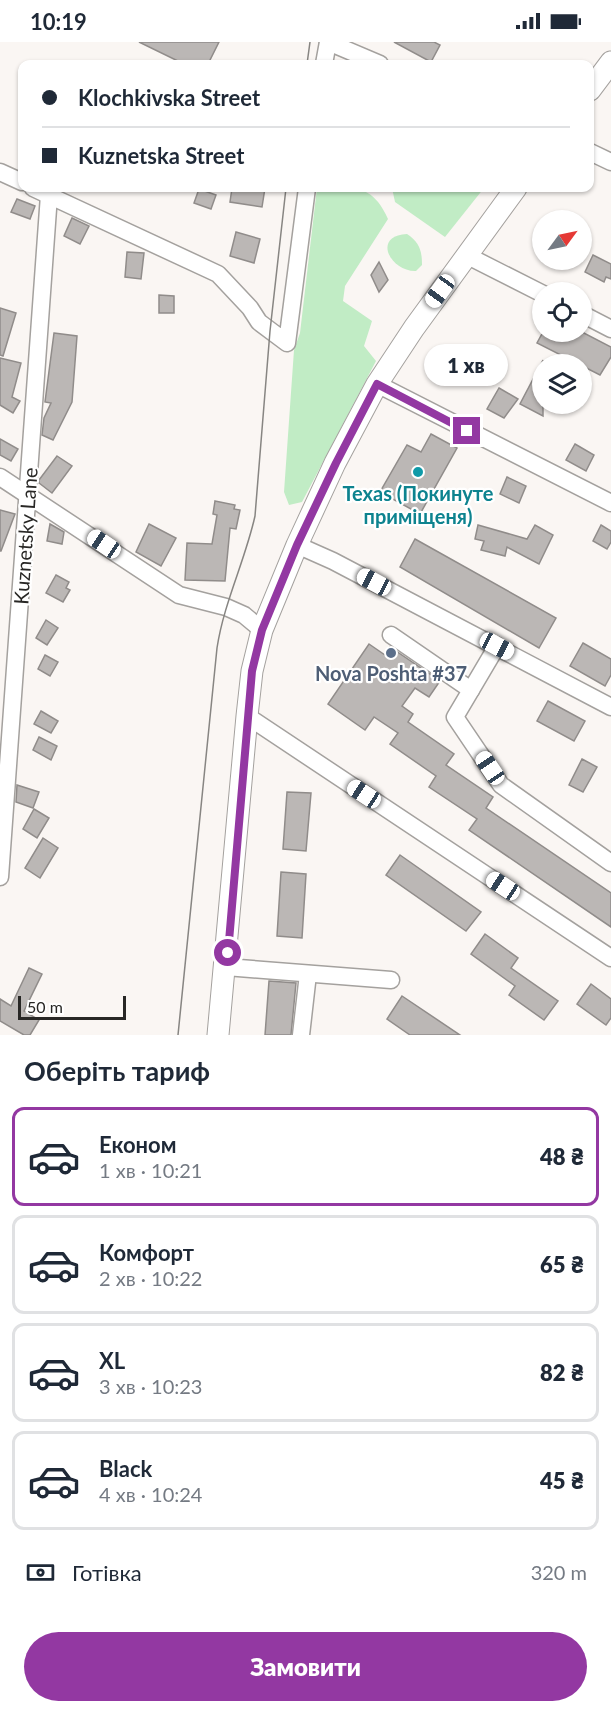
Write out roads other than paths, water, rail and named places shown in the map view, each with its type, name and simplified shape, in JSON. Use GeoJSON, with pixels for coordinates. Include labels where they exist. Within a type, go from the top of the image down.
{"type":"FeatureCollection","features":[{"type":"Feature","properties":{"kind":"main road"},"geometry":{"type":"LineString","coordinates":[[594,85],[611,62]]}},
{"type":"Feature","properties":{"kind":"main road"},"geometry":{"type":"LineString","coordinates":[[218,1035],[226,967],[247,716],[252,671],[262,630],[297,545],[377,384],[414,328],[513,192]]}},
{"type":"Feature","properties":{"kind":"street"},"geometry":{"type":"LineString","coordinates":[[325,60],[328,42],[371,60]]}},
{"type":"Feature","properties":{"kind":"street"},"geometry":{"type":"LineString","coordinates":[[594,154],[611,162]]}},
{"type":"Feature","properties":{"kind":"street"},"geometry":{"type":"LineString","coordinates":[[0,172],[18,180]]}},
{"type":"Feature","properties":{"kind":"street"},"geometry":{"type":"LineString","coordinates":[[42,192],[218,274],[250,308],[259,322],[287,343],[306,192]]}},
{"type":"Feature","properties":{"kind":"street","name":"Kuznetsky Lane"},"geometry":{"type":"LineString","coordinates":[[0,877],[49,195]]}},
{"type":"Feature","properties":{"kind":"street"},"geometry":{"type":"LineString","coordinates":[[466,255],[532,288]]}},
{"type":"Feature","properties":{"kind":"street"},"geometry":{"type":"LineString","coordinates":[[592,319],[611,328]]}},
{"type":"Feature","properties":{"kind":"street"},"geometry":{"type":"LineString","coordinates":[[377,384],[611,502]]}},
{"type":"Feature","properties":{"kind":"street"},"geometry":{"type":"LineString","coordinates":[[0,477],[179,595],[226,607],[244,615],[262,630]]}},
{"type":"Feature","properties":{"kind":"street"},"geometry":{"type":"LineString","coordinates":[[297,545],[333,561],[611,707]]}},
{"type":"Feature","properties":{"kind":"street"},"geometry":{"type":"LineString","coordinates":[[391,635],[471,690]]}},
{"type":"Feature","properties":{"kind":"street"},"geometry":{"type":"LineString","coordinates":[[497,646],[455,717],[501,785],[611,863]]}},
{"type":"Feature","properties":{"kind":"street"},"geometry":{"type":"LineString","coordinates":[[247,716],[611,958]]}},
{"type":"Feature","properties":{"kind":"street"},"geometry":{"type":"LineString","coordinates":[[226,967],[391,980]]}},
{"type":"Feature","properties":{"kind":"street"},"geometry":{"type":"LineString","coordinates":[[301,1035],[308,974]]}},
{"type":"Feature","properties":{"kind":"tram line"},"geometry":{"type":"LineString","coordinates":[[308,60],[310,42]]}},
{"type":"Feature","properties":{"kind":"tram line"},"geometry":{"type":"LineString","coordinates":[[178,1035],[217,648],[224,614],[255,516],[270,331],[286,192]]}},
{"type":"Feature","properties":{"kind":"place","name":"Texas (Покинуте приміщеня)"},"geometry":{"type":"Point","coordinates":[418,472]}},
{"type":"Feature","properties":{"kind":"place","name":"Nova Poshta #37"},"geometry":{"type":"Point","coordinates":[391,653]}}]}
